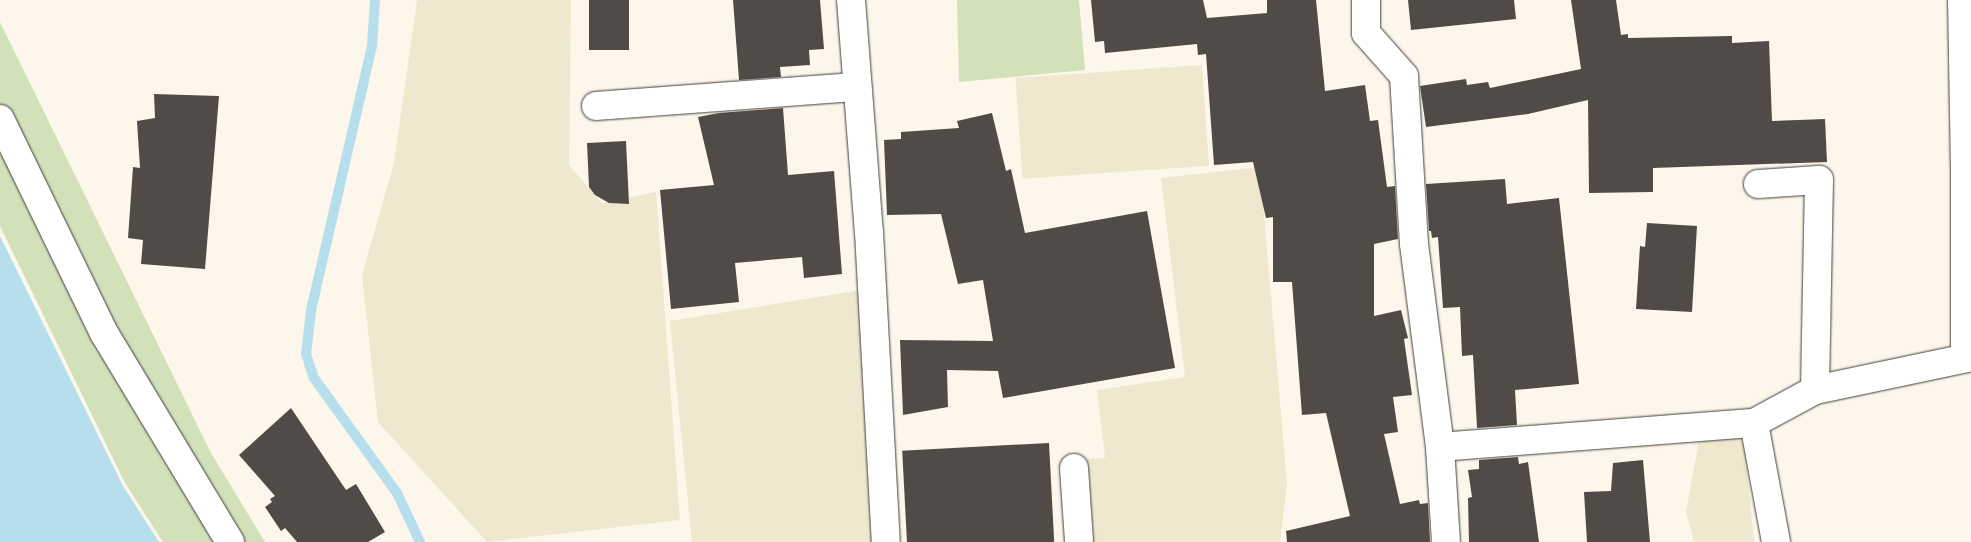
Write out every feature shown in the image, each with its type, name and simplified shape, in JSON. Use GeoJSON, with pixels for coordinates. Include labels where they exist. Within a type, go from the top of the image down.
{"type":"FeatureCollection","features":[{"type":"Feature","properties":{"kind":"street"},"geometry":{"type":"LineString","coordinates":[[850,0],[869,232],[886,542]]}},
{"type":"Feature","properties":{"kind":"street"},"geometry":{"type":"LineString","coordinates":[[1366,0],[1366,33],[1404,76],[1414,244],[1440,447],[1446,542]]}},
{"type":"Feature","properties":{"kind":"street"},"geometry":{"type":"LineString","coordinates":[[1440,447],[1754,423],[1815,390],[1968,357],[1962,0]]}},
{"type":"Feature","properties":{"kind":"street"},"geometry":{"type":"LineString","coordinates":[[596,106],[857,87]]}},
{"type":"Feature","properties":{"kind":"street"},"geometry":{"type":"LineString","coordinates":[[0,119],[104,333],[230,542]]}},
{"type":"Feature","properties":{"kind":"street"},"geometry":{"type":"LineString","coordinates":[[1758,184],[1819,180],[1815,390]]}},
{"type":"Feature","properties":{"kind":"street"},"geometry":{"type":"LineString","coordinates":[[1754,423],[1776,542]]}},
{"type":"Feature","properties":{"kind":"street"},"geometry":{"type":"LineString","coordinates":[[1074,468],[1079,542]]}},
{"type":"Feature","properties":{"kind":"shaded area"},"geometry":{"type":"Polygon","coordinates":[[[417,0],[571,0],[569,165],[602,203],[656,192],[680,520],[487,542],[378,422],[362,275],[394,163],[417,0]]]}},
{"type":"Feature","properties":{"kind":"shaded area"},"geometry":{"type":"Polygon","coordinates":[[[1202,65],[1209,166],[1023,179],[1015,78],[1202,65]]]}},
{"type":"Feature","properties":{"kind":"shaded area"},"geometry":{"type":"Polygon","coordinates":[[[1260,167],[1287,484],[1280,542],[1085,542],[1079,459],[1105,458],[1097,390],[1185,377],[1161,178],[1260,167]]]}},
{"type":"Feature","properties":{"kind":"shaded area"},"geometry":{"type":"Polygon","coordinates":[[[861,290],[872,542],[692,542],[670,321],[861,290]]]}},
{"type":"Feature","properties":{"kind":"shaded area"},"geometry":{"type":"Polygon","coordinates":[[[1744,434],[1754,542],[1694,542],[1686,512],[1699,440],[1744,434]]]}},
{"type":"Feature","properties":{"kind":"green space"},"geometry":{"type":"Polygon","coordinates":[[[957,0],[1079,0],[1085,70],[959,82],[957,0]]]}},
{"type":"Feature","properties":{"kind":"green space"},"geometry":{"type":"Polygon","coordinates":[[[0,22],[211,453],[265,542],[163,542],[125,483],[0,226],[0,22]]]}},
{"type":"Feature","properties":{"kind":"water"},"geometry":{"type":"Polygon","coordinates":[[[0,236],[123,486],[159,542],[0,542],[0,236]]]}},
{"type":"Feature","properties":{"kind":"building"},"geometry":{"type":"Polygon","coordinates":[[[589,0],[629,0],[629,50],[589,50],[589,0]]]}},
{"type":"Feature","properties":{"kind":"building"},"geometry":{"type":"Polygon","coordinates":[[[733,0],[820,0],[824,49],[809,50],[810,65],[780,67],[781,77],[739,80],[733,0]]]}},
{"type":"Feature","properties":{"kind":"building"},"geometry":{"type":"Polygon","coordinates":[[[1091,0],[1203,0],[1207,18],[1267,13],[1267,0],[1316,0],[1325,91],[1365,85],[1370,121],[1378,120],[1387,187],[1395,186],[1398,239],[1374,244],[1374,316],[1401,310],[1408,338],[1404,339],[1412,395],[1393,397],[1398,432],[1384,434],[1400,504],[1419,500],[1420,504],[1428,503],[1430,542],[1287,542],[1286,531],[1350,516],[1326,413],[1302,415],[1292,282],[1273,282],[1273,217],[1266,218],[1253,162],[1214,165],[1206,54],[1198,55],[1197,44],[1105,53],[1104,41],[1095,42],[1091,0]]]}},
{"type":"Feature","properties":{"kind":"building"},"geometry":{"type":"Polygon","coordinates":[[[1408,0],[1514,0],[1516,19],[1411,30],[1408,0]]]}},
{"type":"Feature","properties":{"kind":"building"},"geometry":{"type":"Polygon","coordinates":[[[1571,0],[1616,0],[1621,35],[1628,34],[1628,38],[1732,36],[1732,43],[1769,41],[1772,121],[1825,119],[1827,162],[1653,168],[1653,192],[1589,193],[1588,100],[1528,114],[1426,127],[1420,86],[1466,79],[1467,85],[1488,82],[1490,88],[1581,69],[1571,0]]]}},
{"type":"Feature","properties":{"kind":"building"},"geometry":{"type":"Polygon","coordinates":[[[154,94],[219,96],[205,269],[141,264],[143,240],[128,238],[133,167],[140,168],[137,121],[155,118],[154,94]]]}},
{"type":"Feature","properties":{"kind":"building"},"geometry":{"type":"Polygon","coordinates":[[[783,108],[788,175],[834,171],[842,274],[804,278],[802,257],[735,263],[739,302],[671,309],[660,190],[714,185],[698,117],[719,113],[783,108]]]}},
{"type":"Feature","properties":{"kind":"building"},"geometry":{"type":"Polygon","coordinates":[[[992,113],[1006,171],[1011,169],[1025,233],[1147,211],[1175,368],[1003,398],[998,371],[947,370],[948,407],[903,415],[900,340],[993,341],[983,280],[958,284],[941,214],[887,215],[884,140],[901,139],[901,132],[959,128],[957,121],[992,113]]]}},
{"type":"Feature","properties":{"kind":"building"},"geometry":{"type":"Polygon","coordinates":[[[626,141],[629,204],[609,203],[595,195],[589,187],[587,143],[626,141]]]}},
{"type":"Feature","properties":{"kind":"building"},"geometry":{"type":"Polygon","coordinates":[[[1505,179],[1507,204],[1559,198],[1579,384],[1515,390],[1517,425],[1477,428],[1473,355],[1462,356],[1460,307],[1443,308],[1438,237],[1432,238],[1431,231],[1429,231],[1426,184],[1505,179]]]}},
{"type":"Feature","properties":{"kind":"building"},"geometry":{"type":"Polygon","coordinates":[[[1647,223],[1697,226],[1692,312],[1636,309],[1640,246],[1645,247],[1647,223]]]}},
{"type":"Feature","properties":{"kind":"building"},"geometry":{"type":"Polygon","coordinates":[[[291,408],[346,490],[356,484],[385,532],[368,542],[297,542],[285,528],[281,531],[265,507],[272,502],[270,499],[275,496],[239,455],[291,408]]]}},
{"type":"Feature","properties":{"kind":"building"},"geometry":{"type":"Polygon","coordinates":[[[1049,443],[1054,542],[907,542],[902,451],[1049,443]]]}},
{"type":"Feature","properties":{"kind":"building"},"geometry":{"type":"Polygon","coordinates":[[[1518,457],[1519,464],[1528,462],[1539,542],[1469,542],[1468,498],[1472,497],[1468,470],[1479,469],[1479,460],[1518,457]]]}},
{"type":"Feature","properties":{"kind":"building"},"geometry":{"type":"Polygon","coordinates":[[[1643,460],[1650,542],[1587,542],[1584,492],[1611,491],[1613,463],[1643,460]]]}},
{"type":"Feature","properties":{"kind":"waterway"},"geometry":{"type":"LineString","coordinates":[[375,0],[372,46],[311,311],[306,354],[314,378],[397,493],[420,542]]}}]}
